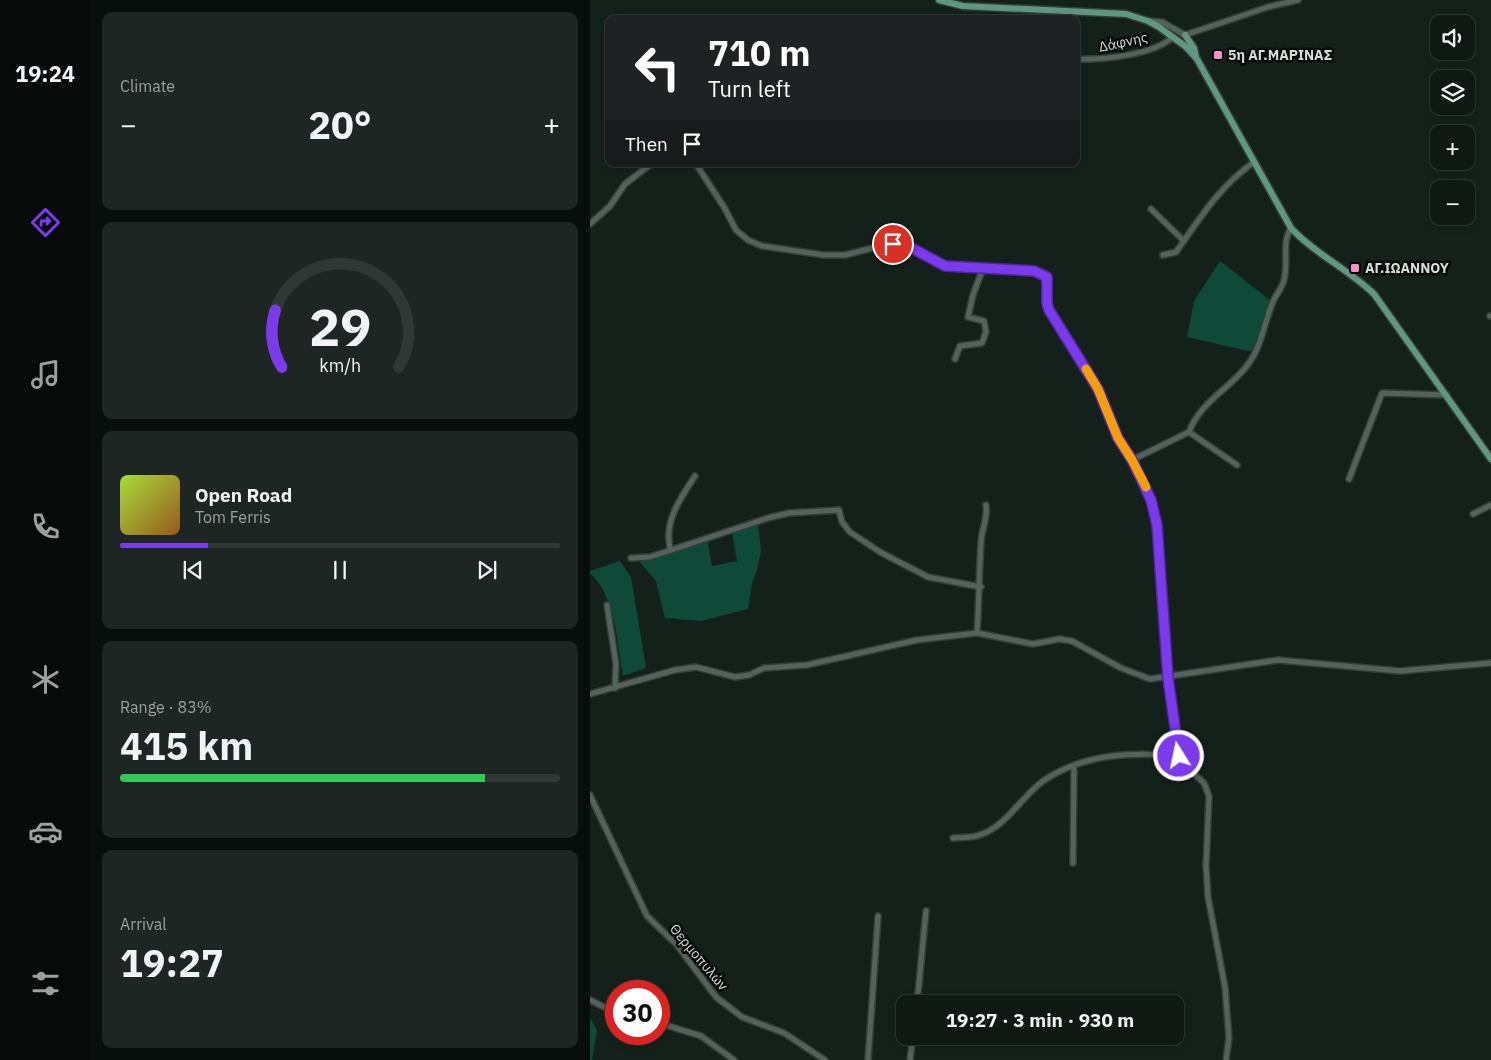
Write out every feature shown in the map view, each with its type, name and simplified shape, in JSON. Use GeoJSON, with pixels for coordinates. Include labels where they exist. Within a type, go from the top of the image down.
{"type":"FeatureCollection","features":[{"type":"Feature","properties":{"kind":"main road"},"geometry":{"type":"LineString","coordinates":[[939,0],[963,6],[1126,14],[1148,20],[1173,37],[1197,59]]}},
{"type":"Feature","properties":{"kind":"main road"},"geometry":{"type":"LineString","coordinates":[[1185,35],[1194,48],[1197,59],[1291,228],[1301,238],[1374,294],[1491,459]]}},
{"type":"Feature","properties":{"kind":"street"},"geometry":{"type":"LineString","coordinates":[[1148,20],[1162,22],[1185,35],[1268,7],[1298,0]]}},
{"type":"Feature","properties":{"kind":"street","name":"Δάφνης"},"geometry":{"type":"LineString","coordinates":[[1080,59],[1119,56],[1164,43],[1173,37]]}},
{"type":"Feature","properties":{"kind":"street"},"geometry":{"type":"LineString","coordinates":[[1163,255],[1176,252],[1211,201],[1232,178],[1254,162]]}},
{"type":"Feature","properties":{"kind":"street"},"geometry":{"type":"LineString","coordinates":[[590,224],[610,206],[625,184],[647,167]]}},
{"type":"Feature","properties":{"kind":"street"},"geometry":{"type":"LineString","coordinates":[[698,167],[713,188],[736,230],[755,244],[784,250],[845,255],[877,247],[901,245],[908,246],[945,266],[1034,271],[1047,277],[1047,303],[1049,310],[1098,389],[1118,438],[1132,460],[1151,500],[1157,525],[1168,678],[1179,756],[1186,768],[1204,783],[1209,796],[1206,866],[1208,897],[1220,952],[1227,1003],[1229,1038],[1226,1060]]}},
{"type":"Feature","properties":{"kind":"street"},"geometry":{"type":"LineString","coordinates":[[1151,209],[1184,241]]}},
{"type":"Feature","properties":{"kind":"street"},"geometry":{"type":"LineString","coordinates":[[1132,460],[1189,432],[1192,422],[1200,411],[1238,377],[1256,351],[1272,302],[1285,279],[1286,249],[1291,228]]}},
{"type":"Feature","properties":{"kind":"street"},"geometry":{"type":"LineString","coordinates":[[955,359],[960,346],[982,343],[986,332],[984,320],[968,317],[982,268]]}},
{"type":"Feature","properties":{"kind":"street"},"geometry":{"type":"LineString","coordinates":[[1349,479],[1382,393],[1447,395]]}},
{"type":"Feature","properties":{"kind":"street"},"geometry":{"type":"LineString","coordinates":[[1189,432],[1237,465]]}},
{"type":"Feature","properties":{"kind":"street"},"geometry":{"type":"LineString","coordinates":[[670,548],[667,534],[668,524],[694,476]]}},
{"type":"Feature","properties":{"kind":"street"},"geometry":{"type":"LineString","coordinates":[[977,633],[981,587],[981,542],[988,518],[986,505]]}},
{"type":"Feature","properties":{"kind":"street"},"geometry":{"type":"LineString","coordinates":[[1473,514],[1491,505]]}},
{"type":"Feature","properties":{"kind":"street"},"geometry":{"type":"LineString","coordinates":[[631,558],[650,556],[670,548],[782,514],[839,510],[842,522],[850,532],[880,552],[928,577],[981,587]]}},
{"type":"Feature","properties":{"kind":"street"},"geometry":{"type":"LineString","coordinates":[[607,605],[616,664],[615,688]]}},
{"type":"Feature","properties":{"kind":"street"},"geometry":{"type":"LineString","coordinates":[[590,694],[675,670],[696,667],[736,677],[749,675],[764,668],[807,665],[917,640],[977,633],[1033,644],[1059,639],[1072,641],[1122,668],[1150,679],[1168,678],[1278,660],[1400,671],[1491,662]]}},
{"type":"Feature","properties":{"kind":"street"},"geometry":{"type":"LineString","coordinates":[[953,838],[976,836],[990,829],[1012,812],[1044,781],[1074,766],[1099,757],[1155,754],[1179,756]]}},
{"type":"Feature","properties":{"kind":"street"},"geometry":{"type":"LineString","coordinates":[[1073,862],[1074,766]]}},
{"type":"Feature","properties":{"kind":"street","name":"Θερμοπυλών"},"geometry":{"type":"LineString","coordinates":[[590,795],[593,807],[647,916],[677,945],[716,997],[742,1017],[784,1033],[826,1060]]}},
{"type":"Feature","properties":{"kind":"street"},"geometry":{"type":"LineString","coordinates":[[918,995],[926,911]]}},
{"type":"Feature","properties":{"kind":"street"},"geometry":{"type":"LineString","coordinates":[[868,1060],[878,916]]}},
{"type":"Feature","properties":{"kind":"street"},"geometry":{"type":"LineString","coordinates":[[590,1000],[605,1008]]}},
{"type":"Feature","properties":{"kind":"street"},"geometry":{"type":"LineString","coordinates":[[670,1026],[701,1036],[734,1060]]}},
{"type":"Feature","properties":{"kind":"street"},"geometry":{"type":"LineString","coordinates":[[910,1060],[912,1045]]}},
{"type":"Feature","properties":{"kind":"green space"},"geometry":{"type":"Polygon","coordinates":[[[1220,261],[1271,301],[1253,350],[1248,351],[1187,337],[1194,301],[1220,261]]]}},
{"type":"Feature","properties":{"kind":"green space"},"geometry":{"type":"Polygon","coordinates":[[[758,523],[761,551],[752,583],[748,609],[701,621],[665,618],[656,581],[639,561],[707,540],[712,566],[737,561],[732,532],[758,523]]]}},
{"type":"Feature","properties":{"kind":"green space"},"geometry":{"type":"Polygon","coordinates":[[[620,561],[631,577],[646,668],[623,676],[617,635],[610,607],[599,583],[590,573],[590,571],[620,561]]]}},
{"type":"Feature","properties":{"kind":"green space"},"geometry":{"type":"Polygon","coordinates":[[[590,1018],[597,1030],[592,1060],[590,1060],[590,1018]]]}},
{"type":"Feature","properties":{"kind":"slow traffic"},"geometry":{"type":"LineString","coordinates":[[1086,369],[1098,389],[1118,438],[1146,487]]}},
{"type":"Feature","properties":{"kind":"place","name":"5η ΑΓ.ΜΑΡΙΝΑΣ"},"geometry":{"type":"Point","coordinates":[1218,55]}},
{"type":"Feature","properties":{"kind":"place","name":"ΑΓ.ΙΩΑΝΝΟΥ"},"geometry":{"type":"Point","coordinates":[1355,268]}},
{"type":"Feature","properties":{"kind":"route"},"geometry":{"type":"LineString","coordinates":[[893,244],[908,246],[935,262],[954,268],[972,267],[1034,271],[1047,277],[1047,303],[1049,310],[1098,389],[1118,438],[1143,480],[1151,500],[1157,525],[1168,678],[1176,746],[1179,756]]}}]}
